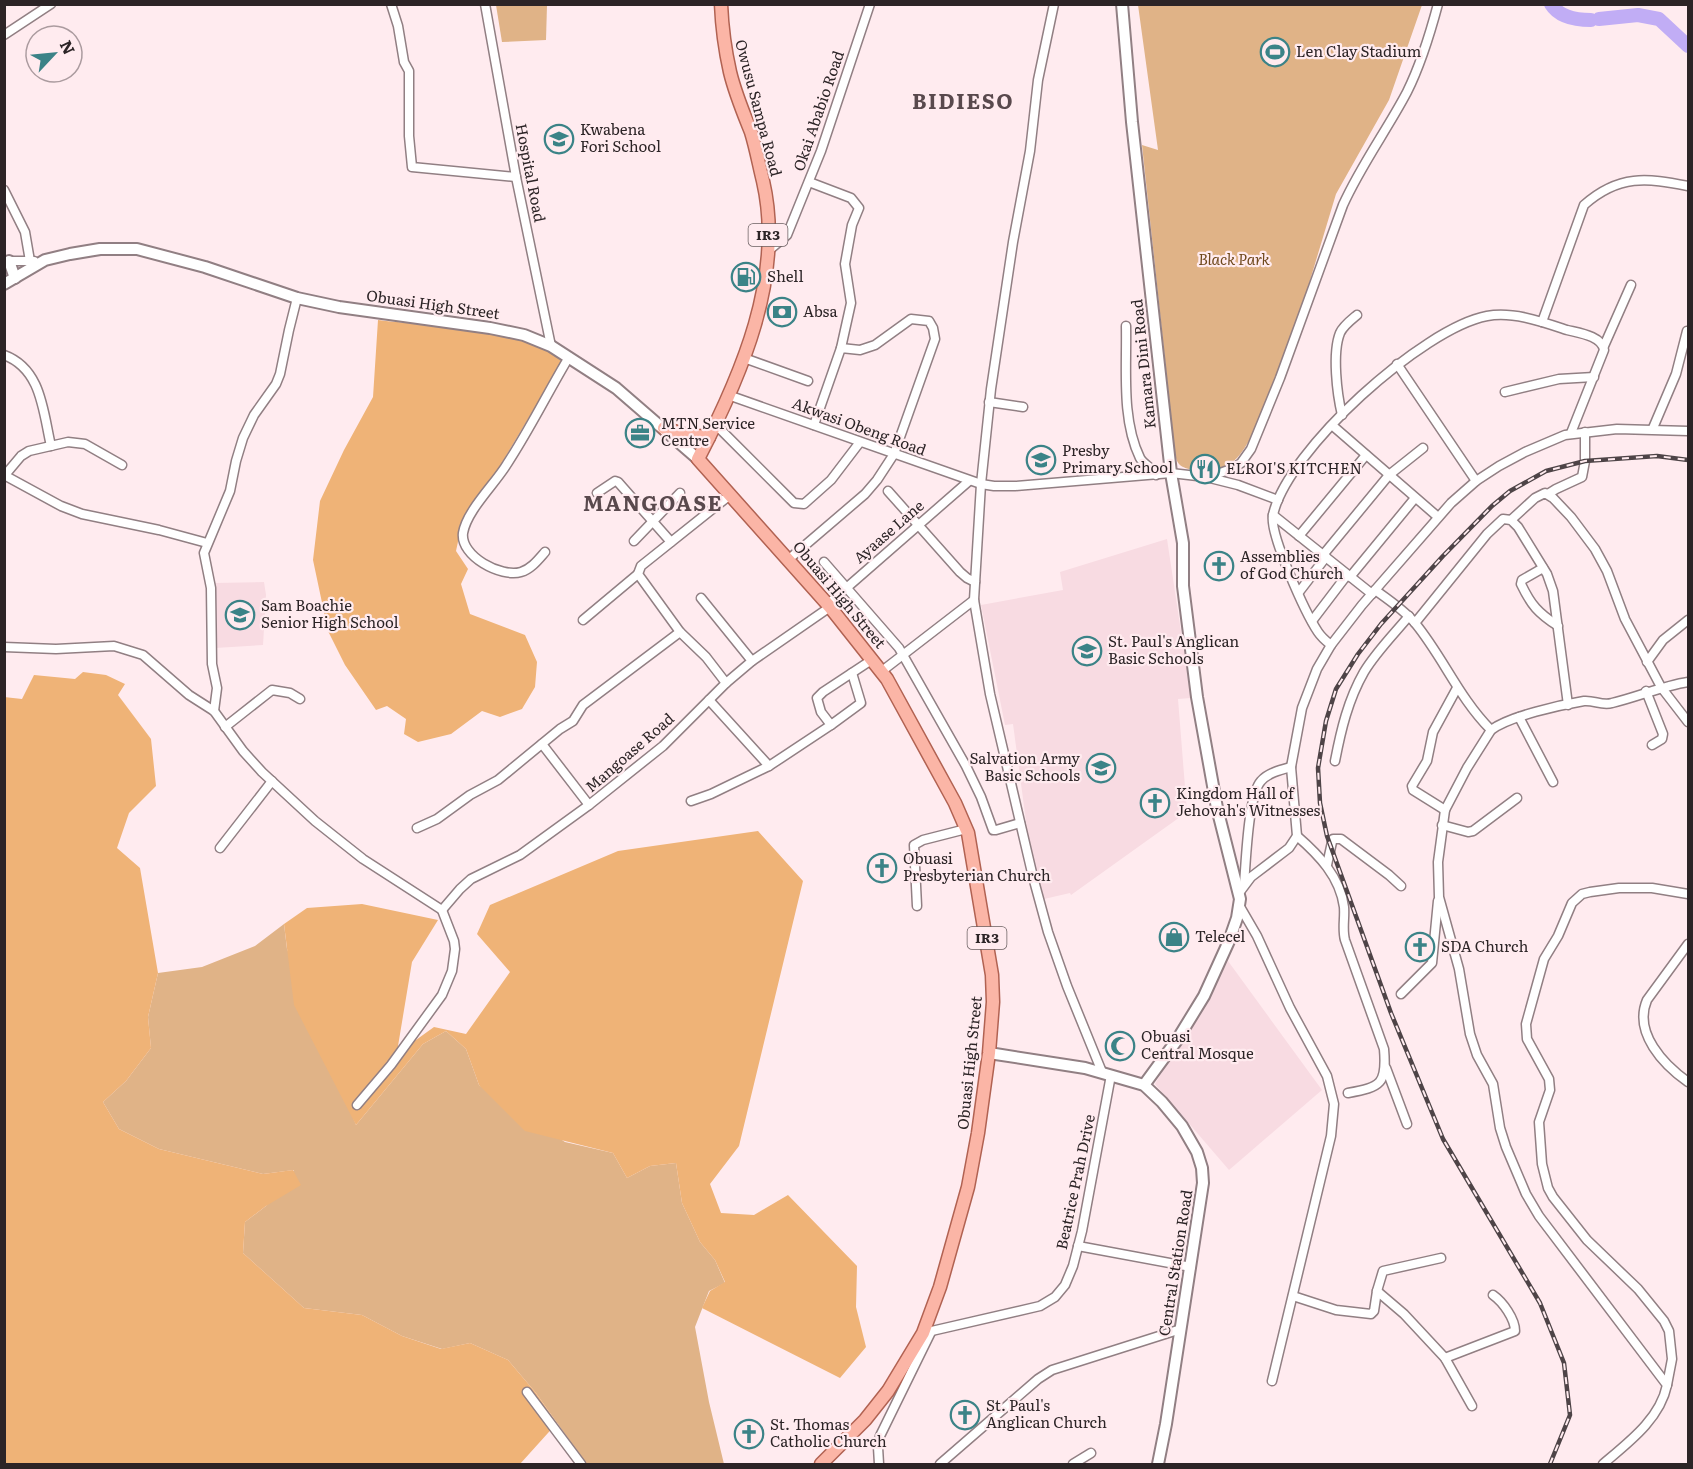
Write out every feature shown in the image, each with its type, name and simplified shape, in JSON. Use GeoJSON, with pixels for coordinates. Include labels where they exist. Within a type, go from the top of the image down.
{"type":"FeatureCollection","features":[{"type":"Feature","properties":{"kind":"main road","name":"Owusu Sampa Road"},"geometry":{"type":"LineString","coordinates":[[698,459],[744,358],[757,319],[767,268],[769,221],[764,184],[752,135],[730,72],[721,4]]}},
{"type":"Feature","properties":{"kind":"main road"},"geometry":{"type":"LineString","coordinates":[[664,428],[686,435],[709,437]]}},
{"type":"Feature","properties":{"kind":"main road","name":"Obuasi High Street"},"geometry":{"type":"LineString","coordinates":[[698,459],[789,559],[882,670],[955,803],[966,829],[992,975],[993,1002],[989,1053],[978,1132],[968,1187],[927,1333],[878,1405],[821,1464]]}},
{"type":"Feature","properties":{"kind":"street"},"geometry":{"type":"LineString","coordinates":[[4,35],[51,4]]}},
{"type":"Feature","properties":{"kind":"street"},"geometry":{"type":"LineString","coordinates":[[391,4],[398,26],[404,62],[409,71],[409,136],[412,167],[516,177]]}},
{"type":"Feature","properties":{"kind":"street","name":"Hospital Road"},"geometry":{"type":"LineString","coordinates":[[485,4],[516,177],[551,346]]}},
{"type":"Feature","properties":{"kind":"street","name":"Okai Ababio Road"},"geometry":{"type":"LineString","coordinates":[[767,252],[787,235],[821,151],[870,4]]}},
{"type":"Feature","properties":{"kind":"street"},"geometry":{"type":"LineString","coordinates":[[1054,4],[1038,80],[1030,151],[1013,242],[989,402],[974,600],[990,694],[1048,932],[1075,1010],[1106,1073]]}},
{"type":"Feature","properties":{"kind":"street","name":"Kamara Dini Road"},"geometry":{"type":"LineString","coordinates":[[1122,4],[1132,122],[1171,473],[1183,543],[1183,586],[1198,707],[1217,808],[1242,889],[1229,941],[1204,996],[1177,1040],[1144,1085]]}},
{"type":"Feature","properties":{"kind":"street"},"geometry":{"type":"LineString","coordinates":[[1206,477],[1234,468],[1251,449],[1280,378],[1343,205],[1353,183],[1408,90],[1422,57],[1438,4]]}},
{"type":"Feature","properties":{"kind":"street"},"geometry":{"type":"LineString","coordinates":[[1542,322],[1584,205],[1593,197],[1622,183],[1637,179],[1689,186]]}},
{"type":"Feature","properties":{"kind":"street"},"geometry":{"type":"LineString","coordinates":[[809,182],[851,198],[859,208],[852,225],[845,264],[851,303],[841,348],[814,425]]}},
{"type":"Feature","properties":{"kind":"street"},"geometry":{"type":"LineString","coordinates":[[4,190],[25,232],[30,261]]}},
{"type":"Feature","properties":{"kind":"street","name":"Obuasi High Street"},"geometry":{"type":"LineString","coordinates":[[4,284],[45,260],[100,249],[137,249],[206,267],[297,298],[375,313],[508,331],[531,337],[551,346],[616,388],[698,459]]}},
{"type":"Feature","properties":{"kind":"street"},"geometry":{"type":"LineString","coordinates":[[15,278],[7,261],[45,260]]}},
{"type":"Feature","properties":{"kind":"street"},"geometry":{"type":"LineString","coordinates":[[1571,433],[1604,346],[1631,285]]}},
{"type":"Feature","properties":{"kind":"street"},"geometry":{"type":"LineString","coordinates":[[214,711],[217,688],[212,664],[211,588],[204,554],[230,491],[243,438],[254,415],[276,384],[280,374],[297,298]]}},
{"type":"Feature","properties":{"kind":"street"},"geometry":{"type":"LineString","coordinates":[[1342,415],[1338,399],[1338,341],[1341,331],[1357,315]]}},
{"type":"Feature","properties":{"kind":"street"},"geometry":{"type":"LineString","coordinates":[[1331,645],[1321,636],[1299,592],[1275,535],[1274,515],[1278,500],[1295,470],[1342,415],[1397,364],[1439,336],[1474,319],[1502,315],[1542,322],[1594,338],[1604,346]]}},
{"type":"Feature","properties":{"kind":"street"},"geometry":{"type":"LineString","coordinates":[[789,559],[865,494],[877,480],[894,454],[935,339],[929,321],[917,318],[911,319],[875,345],[861,350],[841,348]]}},
{"type":"Feature","properties":{"kind":"street"},"geometry":{"type":"LineString","coordinates":[[1126,326],[1130,428],[1141,460],[1154,470],[1156,475]]}},
{"type":"Feature","properties":{"kind":"street"},"geometry":{"type":"LineString","coordinates":[[1653,428],[1676,374],[1688,331]]}},
{"type":"Feature","properties":{"kind":"street"},"geometry":{"type":"LineString","coordinates":[[4,355],[21,363],[34,379],[51,446]]}},
{"type":"Feature","properties":{"kind":"street"},"geometry":{"type":"LineString","coordinates":[[545,552],[529,569],[509,574],[481,562],[471,553],[463,537],[469,518],[508,463],[569,357]]}},
{"type":"Feature","properties":{"kind":"street"},"geometry":{"type":"LineString","coordinates":[[744,358],[808,381]]}},
{"type":"Feature","properties":{"kind":"street"},"geometry":{"type":"LineString","coordinates":[[1397,364],[1476,481]]}},
{"type":"Feature","properties":{"kind":"street"},"geometry":{"type":"LineString","coordinates":[[1505,392],[1559,379],[1594,377]]}},
{"type":"Feature","properties":{"kind":"street","name":"Akwasi Obeng Road"},"geometry":{"type":"LineString","coordinates":[[728,395],[981,484],[1015,486],[1171,473],[1206,477],[1238,485],[1278,500]]}},
{"type":"Feature","properties":{"kind":"street"},"geometry":{"type":"LineString","coordinates":[[989,402],[1023,407]]}},
{"type":"Feature","properties":{"kind":"street"},"geometry":{"type":"LineString","coordinates":[[715,424],[794,503],[799,504],[804,504],[831,480],[860,442]]}},
{"type":"Feature","properties":{"kind":"street"},"geometry":{"type":"LineString","coordinates":[[1333,426],[1438,517]]}},
{"type":"Feature","properties":{"kind":"street"},"geometry":{"type":"LineString","coordinates":[[1242,889],[1289,848],[1297,836],[1291,767],[1302,708],[1310,685],[1331,645],[1438,517],[1476,481],[1525,452],[1571,433],[1653,428],[1689,430]]}},
{"type":"Feature","properties":{"kind":"street"},"geometry":{"type":"LineString","coordinates":[[1510,520],[1535,498],[1581,477],[1585,461],[1585,432]]}},
{"type":"Feature","properties":{"kind":"street"},"geometry":{"type":"LineString","coordinates":[[122,465],[85,444],[68,442],[29,451],[21,456],[5,475],[61,506],[82,514],[159,530],[207,543]]}},
{"type":"Feature","properties":{"kind":"street"},"geometry":{"type":"LineString","coordinates":[[1299,592],[1389,475],[1423,448]]}},
{"type":"Feature","properties":{"kind":"street"},"geometry":{"type":"LineString","coordinates":[[1299,536],[1366,455]]}},
{"type":"Feature","properties":{"kind":"street","name":"Ayaase Lane"},"geometry":{"type":"LineString","coordinates":[[829,606],[846,588],[969,481]]}},
{"type":"Feature","properties":{"kind":"street"},"geometry":{"type":"LineString","coordinates":[[597,493],[611,482],[618,482],[671,542]]}},
{"type":"Feature","properties":{"kind":"street"},"geometry":{"type":"LineString","coordinates":[[888,491],[960,572],[975,582]]}},
{"type":"Feature","properties":{"kind":"street"},"geometry":{"type":"LineString","coordinates":[[634,541],[680,493]]}},
{"type":"Feature","properties":{"kind":"street"},"geometry":{"type":"LineString","coordinates":[[1548,494],[1582,530],[1601,559],[1625,619],[1647,662],[1661,687],[1689,722]]}},
{"type":"Feature","properties":{"kind":"street"},"geometry":{"type":"LineString","coordinates":[[583,620],[638,574],[641,566],[730,495]]}},
{"type":"Feature","properties":{"kind":"street"},"geometry":{"type":"LineString","coordinates":[[1312,621],[1415,498]]}},
{"type":"Feature","properties":{"kind":"street"},"geometry":{"type":"LineString","coordinates":[[1274,515],[1348,576],[1412,620],[1473,711],[1491,730]]}},
{"type":"Feature","properties":{"kind":"street"},"geometry":{"type":"LineString","coordinates":[[1335,761],[1342,723],[1370,664],[1503,519],[1510,520],[1518,527],[1543,568],[1553,591],[1568,705]]}},
{"type":"Feature","properties":{"kind":"street"},"geometry":{"type":"LineString","coordinates":[[824,562],[903,654],[978,789],[993,830],[1020,823]]}},
{"type":"Feature","properties":{"kind":"street"},"geometry":{"type":"LineString","coordinates":[[1543,568],[1522,580],[1521,584],[1530,602],[1541,615],[1558,626]]}},
{"type":"Feature","properties":{"kind":"street"},"geometry":{"type":"LineString","coordinates":[[638,574],[680,632],[706,657],[726,683]]}},
{"type":"Feature","properties":{"kind":"street"},"geometry":{"type":"LineString","coordinates":[[701,598],[752,661]]}},
{"type":"Feature","properties":{"kind":"street"},"geometry":{"type":"LineString","coordinates":[[882,670],[974,600]]}},
{"type":"Feature","properties":{"kind":"street","name":"Mangoase Road"},"geometry":{"type":"LineString","coordinates":[[442,910],[471,879],[520,855],[589,805],[663,746],[726,683],[752,661],[829,606]]}},
{"type":"Feature","properties":{"kind":"street"},"geometry":{"type":"LineString","coordinates":[[1647,662],[1663,640],[1689,620]]}},
{"type":"Feature","properties":{"kind":"street"},"geometry":{"type":"LineString","coordinates":[[417,828],[437,819],[470,795],[498,780],[573,721],[583,705],[680,632]]}},
{"type":"Feature","properties":{"kind":"street"},"geometry":{"type":"LineString","coordinates":[[4,647],[56,649],[114,646],[143,655],[176,685],[214,711],[243,751],[315,821],[363,859],[442,910],[454,940],[455,949],[452,971],[442,995],[391,1065],[357,1105]]}},
{"type":"Feature","properties":{"kind":"street"},"geometry":{"type":"LineString","coordinates":[[831,725],[821,712],[817,698],[873,659]]}},
{"type":"Feature","properties":{"kind":"street"},"geometry":{"type":"LineString","coordinates":[[691,801],[711,794],[769,766],[861,703],[852,673]]}},
{"type":"Feature","properties":{"kind":"street"},"geometry":{"type":"LineString","coordinates":[[1401,994],[1432,963],[1439,897],[1438,862],[1445,810],[1467,768],[1491,730],[1519,717],[1568,705],[1589,701],[1609,704],[1661,687],[1689,682]]}},
{"type":"Feature","properties":{"kind":"street"},"geometry":{"type":"LineString","coordinates":[[1445,810],[1413,790],[1412,786],[1427,761],[1432,732],[1457,688]]}},
{"type":"Feature","properties":{"kind":"street"},"geometry":{"type":"LineString","coordinates":[[225,728],[272,690],[297,696],[300,699]]}},
{"type":"Feature","properties":{"kind":"street"},"geometry":{"type":"LineString","coordinates":[[1647,691],[1663,734],[1662,739],[1652,745]]}},
{"type":"Feature","properties":{"kind":"street"},"geometry":{"type":"LineString","coordinates":[[709,700],[769,766]]}},
{"type":"Feature","properties":{"kind":"street"},"geometry":{"type":"LineString","coordinates":[[1519,717],[1553,782]]}},
{"type":"Feature","properties":{"kind":"street"},"geometry":{"type":"LineString","coordinates":[[542,744],[589,805]]}},
{"type":"Feature","properties":{"kind":"street"},"geometry":{"type":"LineString","coordinates":[[1242,889],[1257,787],[1270,775],[1291,767]]}},
{"type":"Feature","properties":{"kind":"street"},"geometry":{"type":"LineString","coordinates":[[220,848],[272,781]]}},
{"type":"Feature","properties":{"kind":"street"},"geometry":{"type":"LineString","coordinates":[[1442,825],[1468,832],[1473,831],[1517,798]]}},
{"type":"Feature","properties":{"kind":"street"},"geometry":{"type":"LineString","coordinates":[[917,906],[914,845],[922,840],[966,829]]}},
{"type":"Feature","properties":{"kind":"street"},"geometry":{"type":"LineString","coordinates":[[1297,836],[1327,865],[1342,898],[1345,940],[1381,1039],[1386,1068],[1407,1124]]}},
{"type":"Feature","properties":{"kind":"street"},"geometry":{"type":"LineString","coordinates":[[1327,865],[1332,842],[1334,839],[1341,839],[1401,886]]}},
{"type":"Feature","properties":{"kind":"street"},"geometry":{"type":"LineString","coordinates":[[1604,1464],[1659,1410],[1664,1399],[1672,1359],[1669,1331],[1638,1288],[1587,1240],[1548,1188],[1542,1164],[1539,1122],[1550,1086],[1549,1079],[1527,1039],[1525,1031],[1527,1017],[1544,959],[1576,898],[1590,892],[1619,888],[1652,888],[1689,894]]}},
{"type":"Feature","properties":{"kind":"street"},"geometry":{"type":"LineString","coordinates":[[1439,897],[1455,953],[1470,1034],[1477,1055],[1492,1084],[1500,1128],[1526,1194],[1566,1253],[1610,1307],[1667,1385]]}},
{"type":"Feature","properties":{"kind":"street"},"geometry":{"type":"LineString","coordinates":[[1239,905],[1257,936],[1290,1008],[1327,1076],[1334,1104],[1331,1136],[1272,1382]]}},
{"type":"Feature","properties":{"kind":"street"},"geometry":{"type":"LineString","coordinates":[[1689,944],[1647,1000],[1644,1011],[1645,1025],[1651,1043],[1662,1060],[1689,1082]]}},
{"type":"Feature","properties":{"kind":"street"},"geometry":{"type":"LineString","coordinates":[[989,1053],[1106,1073],[1144,1085]]}},
{"type":"Feature","properties":{"kind":"street"},"geometry":{"type":"LineString","coordinates":[[1348,1093],[1375,1087],[1386,1068]]}},
{"type":"Feature","properties":{"kind":"street","name":"Beatrice Prah Drive"},"geometry":{"type":"LineString","coordinates":[[927,1333],[1040,1306],[1055,1297],[1065,1285],[1078,1246],[1106,1073]]}},
{"type":"Feature","properties":{"kind":"street","name":"Central Station Road"},"geometry":{"type":"LineString","coordinates":[[1144,1085],[1182,1126],[1197,1152],[1202,1168],[1203,1183],[1158,1464]]}},
{"type":"Feature","properties":{"kind":"street"},"geometry":{"type":"LineString","coordinates":[[1078,1246],[1191,1267]]}},
{"type":"Feature","properties":{"kind":"street"},"geometry":{"type":"LineString","coordinates":[[1293,1296],[1336,1310],[1371,1314],[1374,1311],[1383,1271],[1441,1258]]}},
{"type":"Feature","properties":{"kind":"street"},"geometry":{"type":"LineString","coordinates":[[1377,1291],[1404,1314],[1444,1358],[1472,1406]]}},
{"type":"Feature","properties":{"kind":"street"},"geometry":{"type":"LineString","coordinates":[[1444,1358],[1515,1331],[1515,1326],[1502,1302],[1493,1295]]}},
{"type":"Feature","properties":{"kind":"street"},"geometry":{"type":"LineString","coordinates":[[940,1464],[1038,1379],[1052,1370],[1181,1329]]}},
{"type":"Feature","properties":{"kind":"street"},"geometry":{"type":"LineString","coordinates":[[879,1464],[880,1436],[927,1333]]}},
{"type":"Feature","properties":{"kind":"street"},"geometry":{"type":"LineString","coordinates":[[527,1392],[581,1464]]}},
{"type":"Feature","properties":{"kind":"street"},"geometry":{"type":"LineString","coordinates":[[1073,1464],[1092,1453]]}},
{"type":"Feature","properties":{"kind":"shaded area"},"geometry":{"type":"Polygon","coordinates":[[[378,320],[503,335],[548,351],[562,362],[497,471],[476,497],[462,523],[456,551],[468,569],[461,584],[470,614],[525,635],[537,662],[535,687],[522,709],[500,717],[482,711],[451,734],[418,742],[404,734],[406,719],[387,706],[376,710],[345,665],[328,631],[313,560],[320,501],[373,397],[378,320]]]}},
{"type":"Feature","properties":{"kind":"shaded area"},"geometry":{"type":"Polygon","coordinates":[[[1167,539],[1191,698],[1178,699],[1187,812],[1071,895],[1070,893],[1042,901],[1028,836],[1013,724],[1005,725],[981,605],[1063,590],[1060,572],[1167,539]]]}},
{"type":"Feature","properties":{"kind":"shaded area","name":"Sam Boachie Senior High School"},"geometry":{"type":"Polygon","coordinates":[[[264,582],[266,595],[263,645],[215,648],[214,583],[264,582]]]}},
{"type":"Feature","properties":{"kind":"shaded area"},"geometry":{"type":"Polygon","coordinates":[[[83,672],[106,675],[125,684],[118,695],[151,739],[156,786],[129,813],[117,848],[140,868],[158,973],[148,1017],[151,1048],[126,1081],[103,1102],[119,1129],[159,1149],[263,1174],[293,1170],[301,1185],[245,1222],[243,1253],[304,1308],[362,1315],[402,1336],[441,1349],[470,1343],[508,1360],[536,1393],[557,1423],[520,1464],[5,1464],[4,697],[22,699],[34,675],[75,679],[83,672]]]}},
{"type":"Feature","properties":{"kind":"shaded area"},"geometry":{"type":"Polygon","coordinates":[[[758,831],[803,881],[739,1146],[710,1184],[721,1213],[754,1215],[788,1195],[857,1266],[856,1307],[866,1347],[840,1378],[702,1308],[710,1291],[725,1282],[715,1260],[700,1242],[682,1203],[676,1163],[650,1166],[627,1178],[613,1153],[525,1131],[479,1085],[466,1049],[446,1031],[423,1044],[356,1125],[294,1005],[284,924],[307,908],[362,904],[438,920],[412,962],[398,1046],[409,1045],[434,1027],[466,1034],[510,972],[477,934],[490,905],[618,851],[758,831]]]}},
{"type":"Feature","properties":{"kind":"shaded area"},"geometry":{"type":"Polygon","coordinates":[[[1228,961],[1322,1090],[1229,1170],[1155,1084],[1228,961]]]}},
{"type":"Feature","properties":{"kind":"green space"},"geometry":{"type":"Polygon","coordinates":[[[496,5],[547,5],[546,40],[502,42],[496,5]]]}},
{"type":"Feature","properties":{"kind":"green space","name":"Black Park"},"geometry":{"type":"Polygon","coordinates":[[[1138,5],[1422,5],[1389,100],[1336,194],[1302,307],[1254,432],[1243,450],[1231,463],[1215,470],[1193,470],[1183,467],[1178,463],[1175,453],[1142,145],[1158,150],[1138,5]]]}},
{"type":"Feature","properties":{"kind":"green space"},"geometry":{"type":"Polygon","coordinates":[[[284,924],[287,949],[356,1125],[423,1044],[446,1031],[466,1049],[479,1085],[565,1142],[613,1153],[627,1178],[650,1166],[676,1163],[682,1203],[700,1242],[715,1260],[725,1283],[709,1291],[695,1327],[709,1402],[724,1464],[586,1464],[536,1393],[508,1360],[470,1343],[442,1349],[402,1336],[362,1315],[304,1308],[243,1253],[245,1222],[266,1206],[294,1170],[263,1174],[159,1149],[119,1129],[103,1102],[126,1081],[151,1048],[148,1017],[158,973],[202,967],[255,946],[284,924]]]}},
{"type":"Feature","properties":{"kind":"waterway"},"geometry":{"type":"LineString","coordinates":[[1551,4],[1563,15],[1591,20]]}},
{"type":"Feature","properties":{"kind":"waterway"},"geometry":{"type":"LineString","coordinates":[[1599,19],[1638,15],[1659,19],[1688,46]]}},
{"type":"Feature","properties":{"kind":"railway"},"geometry":{"type":"LineString","coordinates":[[1550,1464],[1570,1415],[1564,1363],[1540,1303],[1443,1139],[1391,1013],[1327,836],[1320,803],[1318,768],[1326,721],[1336,689],[1358,654],[1381,624],[1443,556],[1510,491],[1546,471],[1585,461],[1657,456],[1688,460]]}},
{"type":"Feature","properties":{"kind":"place","name":"Len Clay Stadium"},"geometry":{"type":"Point","coordinates":[1275,52]}},
{"type":"Feature","properties":{"kind":"place","name":"Kwabena Fori School"},"geometry":{"type":"Point","coordinates":[559,139]}},
{"type":"Feature","properties":{"kind":"place","name":"Shell"},"geometry":{"type":"Point","coordinates":[746,277]}},
{"type":"Feature","properties":{"kind":"place","name":"Absa"},"geometry":{"type":"Point","coordinates":[782,312]}},
{"type":"Feature","properties":{"kind":"place","name":"MTN Service Centre"},"geometry":{"type":"Point","coordinates":[640,433]}},
{"type":"Feature","properties":{"kind":"place","name":"Presby Primary School"},"geometry":{"type":"Point","coordinates":[1041,460]}},
{"type":"Feature","properties":{"kind":"place","name":"ELROI'S KITCHEN"},"geometry":{"type":"Point","coordinates":[1205,469]}},
{"type":"Feature","properties":{"kind":"place","name":"Assemblies of God Church"},"geometry":{"type":"Point","coordinates":[1219,566]}},
{"type":"Feature","properties":{"kind":"place","name":"Sam Boachie Senior High School"},"geometry":{"type":"Point","coordinates":[240,615]}},
{"type":"Feature","properties":{"kind":"place","name":"St. Paul's Anglican Basic Schools"},"geometry":{"type":"Point","coordinates":[1087,651]}},
{"type":"Feature","properties":{"kind":"place","name":"Salvation Army Basic Schools"},"geometry":{"type":"Point","coordinates":[1101,768]}},
{"type":"Feature","properties":{"kind":"place","name":"Kingdom Hall of Jehovah's Witnesses"},"geometry":{"type":"Point","coordinates":[1155,803]}},
{"type":"Feature","properties":{"kind":"place","name":"Obuasi Presbyterian Church"},"geometry":{"type":"Point","coordinates":[882,868]}},
{"type":"Feature","properties":{"kind":"place","name":"Telecel"},"geometry":{"type":"Point","coordinates":[1174,937]}},
{"type":"Feature","properties":{"kind":"place","name":"SDA Church"},"geometry":{"type":"Point","coordinates":[1420,947]}},
{"type":"Feature","properties":{"kind":"place","name":"Obuasi Central Mosque"},"geometry":{"type":"Point","coordinates":[1120,1046]}},
{"type":"Feature","properties":{"kind":"place","name":"St. Paul's Anglican Church"},"geometry":{"type":"Point","coordinates":[965,1415]}},
{"type":"Feature","properties":{"kind":"place","name":"St. Thomas Catholic Church"},"geometry":{"type":"Point","coordinates":[749,1434]}},
{"type":"Feature","properties":{"kind":"district","name":"BIDIESO"},"geometry":{"type":"Point","coordinates":[963,102]}},
{"type":"Feature","properties":{"kind":"district","name":"MANGOASE"},"geometry":{"type":"Point","coordinates":[653,504]}}]}
